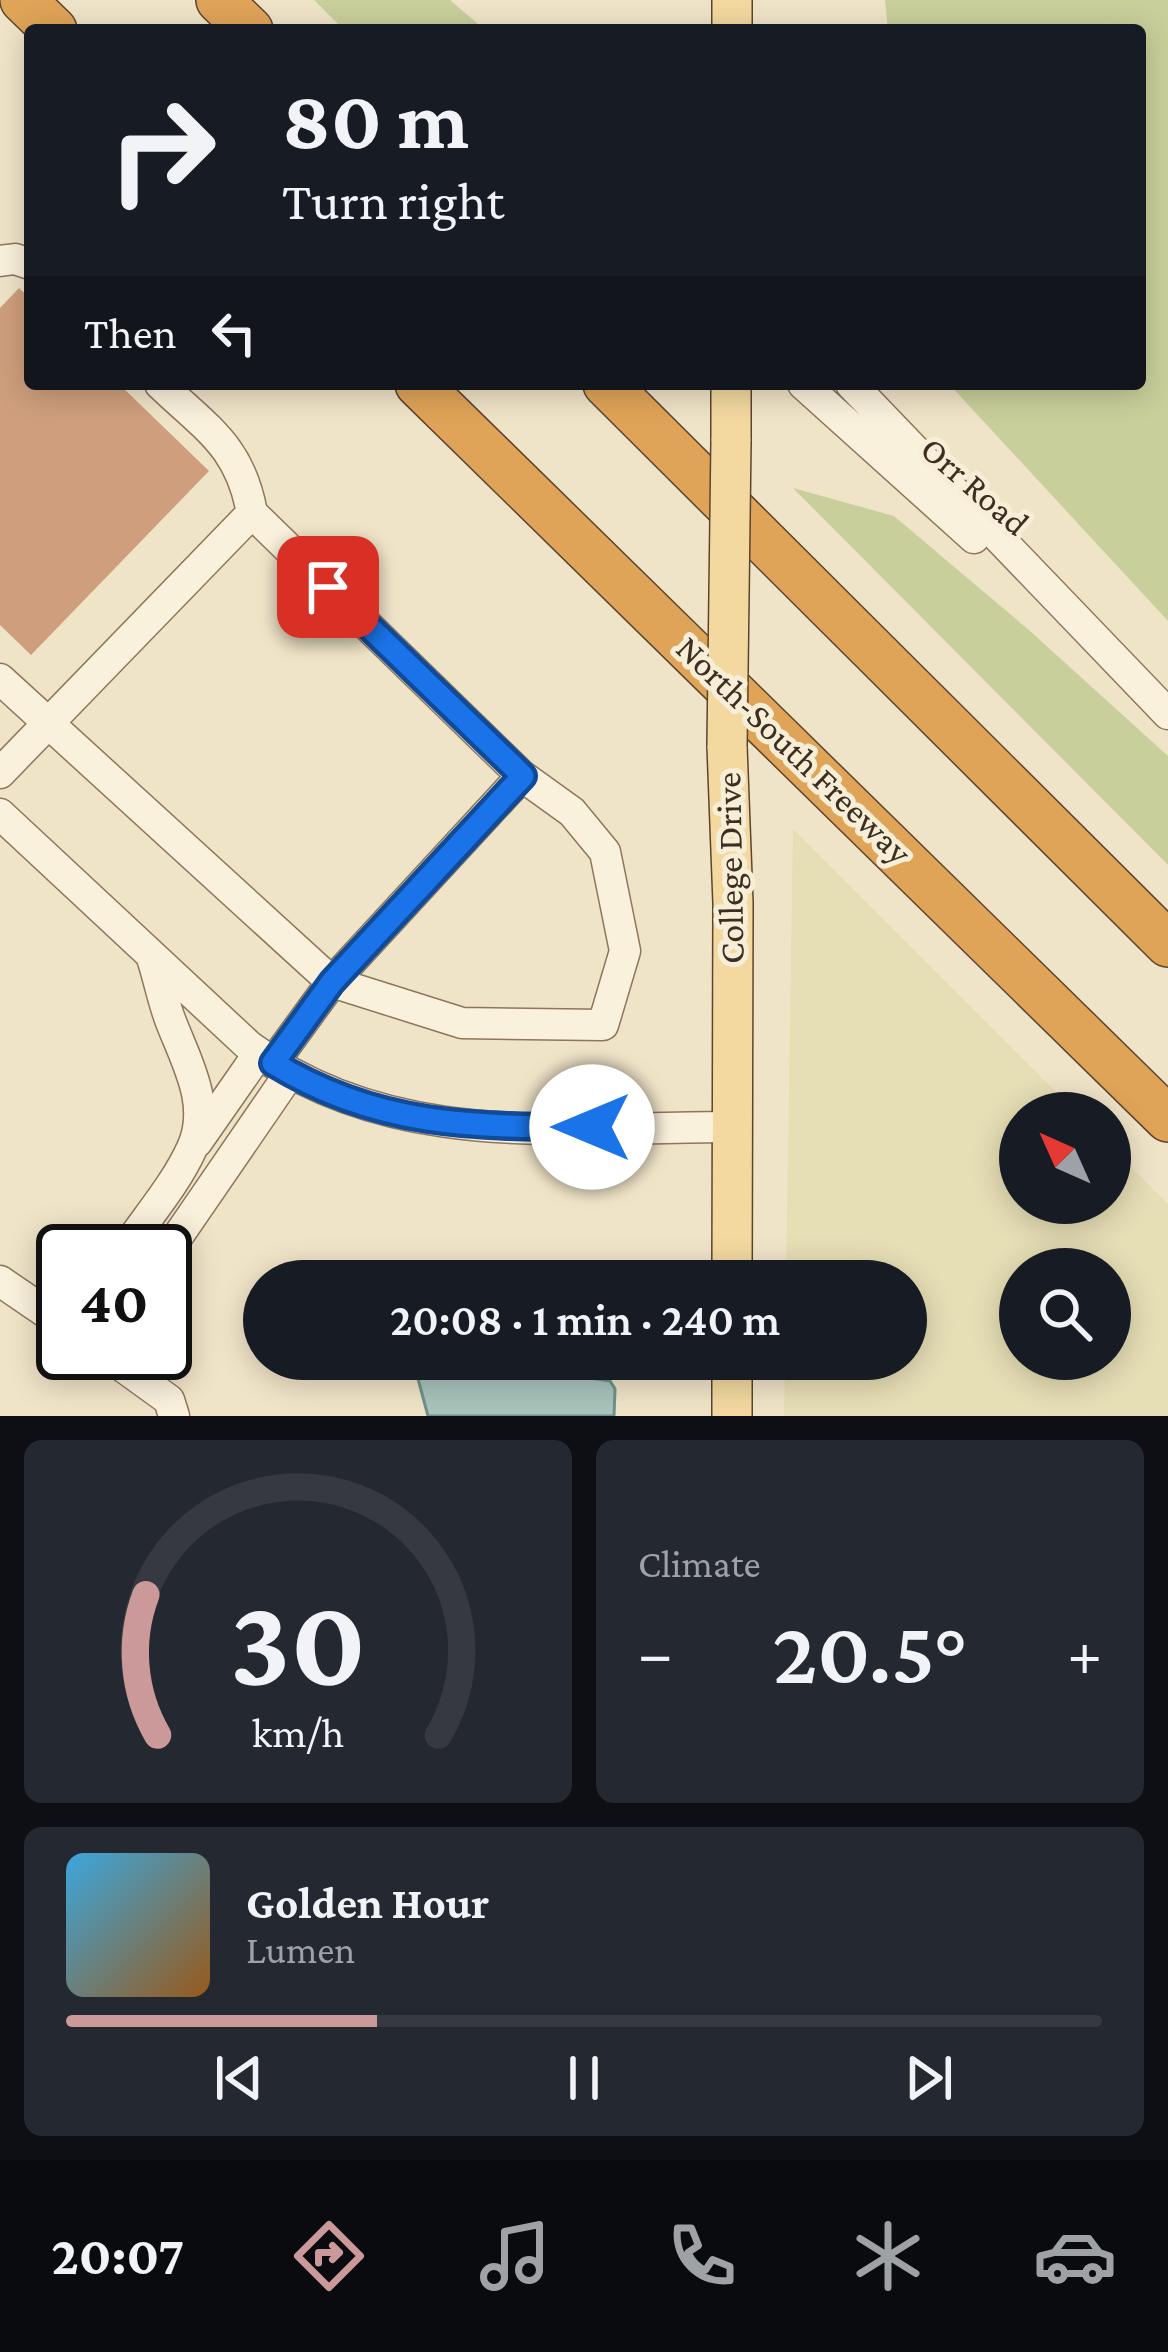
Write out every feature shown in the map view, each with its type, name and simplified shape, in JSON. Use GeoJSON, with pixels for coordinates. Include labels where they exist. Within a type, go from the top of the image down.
{"type":"FeatureCollection","features":[{"type":"Feature","properties":{"kind":"highway"},"geometry":{"type":"LineString","coordinates":[[23,0],[48,24]]}},
{"type":"Feature","properties":{"kind":"highway"},"geometry":{"type":"LineString","coordinates":[[219,0],[244,24]]}},
{"type":"Feature","properties":{"kind":"highway","name":"North-South Freeway"},"geometry":{"type":"LineString","coordinates":[[424,390],[1160,1098]]}},
{"type":"Feature","properties":{"kind":"highway"},"geometry":{"type":"LineString","coordinates":[[612,390],[1168,944]]}},
{"type":"Feature","properties":{"kind":"main road","name":"College Drive"},"geometry":{"type":"LineString","coordinates":[[731,390],[727,746],[733,904],[732,1260]]}},
{"type":"Feature","properties":{"kind":"main road"},"geometry":{"type":"LineString","coordinates":[[732,1380],[732,1416]]}},
{"type":"Feature","properties":{"kind":"street"},"geometry":{"type":"LineString","coordinates":[[0,679],[332,982],[462,1023],[603,1025],[625,950],[605,852],[572,812],[523,776],[252,513],[246,479],[232,453],[166,390]]}},
{"type":"Feature","properties":{"kind":"street","name":"Orr Road"},"geometry":{"type":"LineString","coordinates":[[810,390],[1097,644]]}},
{"type":"Feature","properties":{"kind":"street","name":"Orr Road"},"geometry":{"type":"LineString","coordinates":[[857,390],[1168,714]]}},
{"type":"Feature","properties":{"kind":"street"},"geometry":{"type":"LineString","coordinates":[[0,773],[252,513]]}},
{"type":"Feature","properties":{"kind":"street"},"geometry":{"type":"LineString","coordinates":[[183,1224],[274,1063],[332,982],[523,776]]}},
{"type":"Feature","properties":{"kind":"street"},"geometry":{"type":"LineString","coordinates":[[0,814],[217,1019],[274,1063],[350,1101],[442,1124],[731,1127]]}},
{"type":"Feature","properties":{"kind":"street"},"geometry":{"type":"LineString","coordinates":[[151,952],[171,1024],[196,1084],[194,1146]]}},
{"type":"Feature","properties":{"kind":"street"},"geometry":{"type":"LineString","coordinates":[[142,1224],[194,1146],[274,1063]]}},
{"type":"Feature","properties":{"kind":"street"},"geometry":{"type":"LineString","coordinates":[[0,1281],[36,1306]]}},
{"type":"Feature","properties":{"kind":"street"},"geometry":{"type":"LineString","coordinates":[[141,1380],[169,1400],[174,1416]]}},
{"type":"Feature","properties":{"kind":"shaded area"},"geometry":{"type":"Polygon","coordinates":[[[793,829],[1056,1092],[999,1092],[999,1224],[1131,1224],[1131,1167],[1168,1204],[1168,1416],[784,1416],[785,1380],[927,1380],[927,1260],[786,1260],[793,829]]]}},
{"type":"Feature","properties":{"kind":"green space"},"geometry":{"type":"Polygon","coordinates":[[[314,0],[450,0],[478,24],[338,24],[314,0]]]}},
{"type":"Feature","properties":{"kind":"green space"},"geometry":{"type":"Polygon","coordinates":[[[885,0],[1168,0],[1168,621],[955,390],[1146,390],[1146,24],[887,24],[885,0]]]}},
{"type":"Feature","properties":{"kind":"green space"},"geometry":{"type":"Polygon","coordinates":[[[793,488],[894,516],[1168,756],[1168,865],[793,488]]]}},
{"type":"Feature","properties":{"kind":"water"},"geometry":{"type":"Polygon","coordinates":[[[418,1380],[603,1380],[615,1389],[614,1416],[428,1416],[418,1380]]]}},
{"type":"Feature","properties":{"kind":"building"},"geometry":{"type":"Polygon","coordinates":[[[19,288],[24,293],[24,390],[125,390],[209,471],[31,655],[0,625],[0,308],[19,288]]]}},
{"type":"Feature","properties":{"kind":"route"},"geometry":{"type":"LineString","coordinates":[[328,587],[523,776],[332,982],[273,1063],[310,1084],[392,1114],[442,1124],[592,1127]]}}]}
